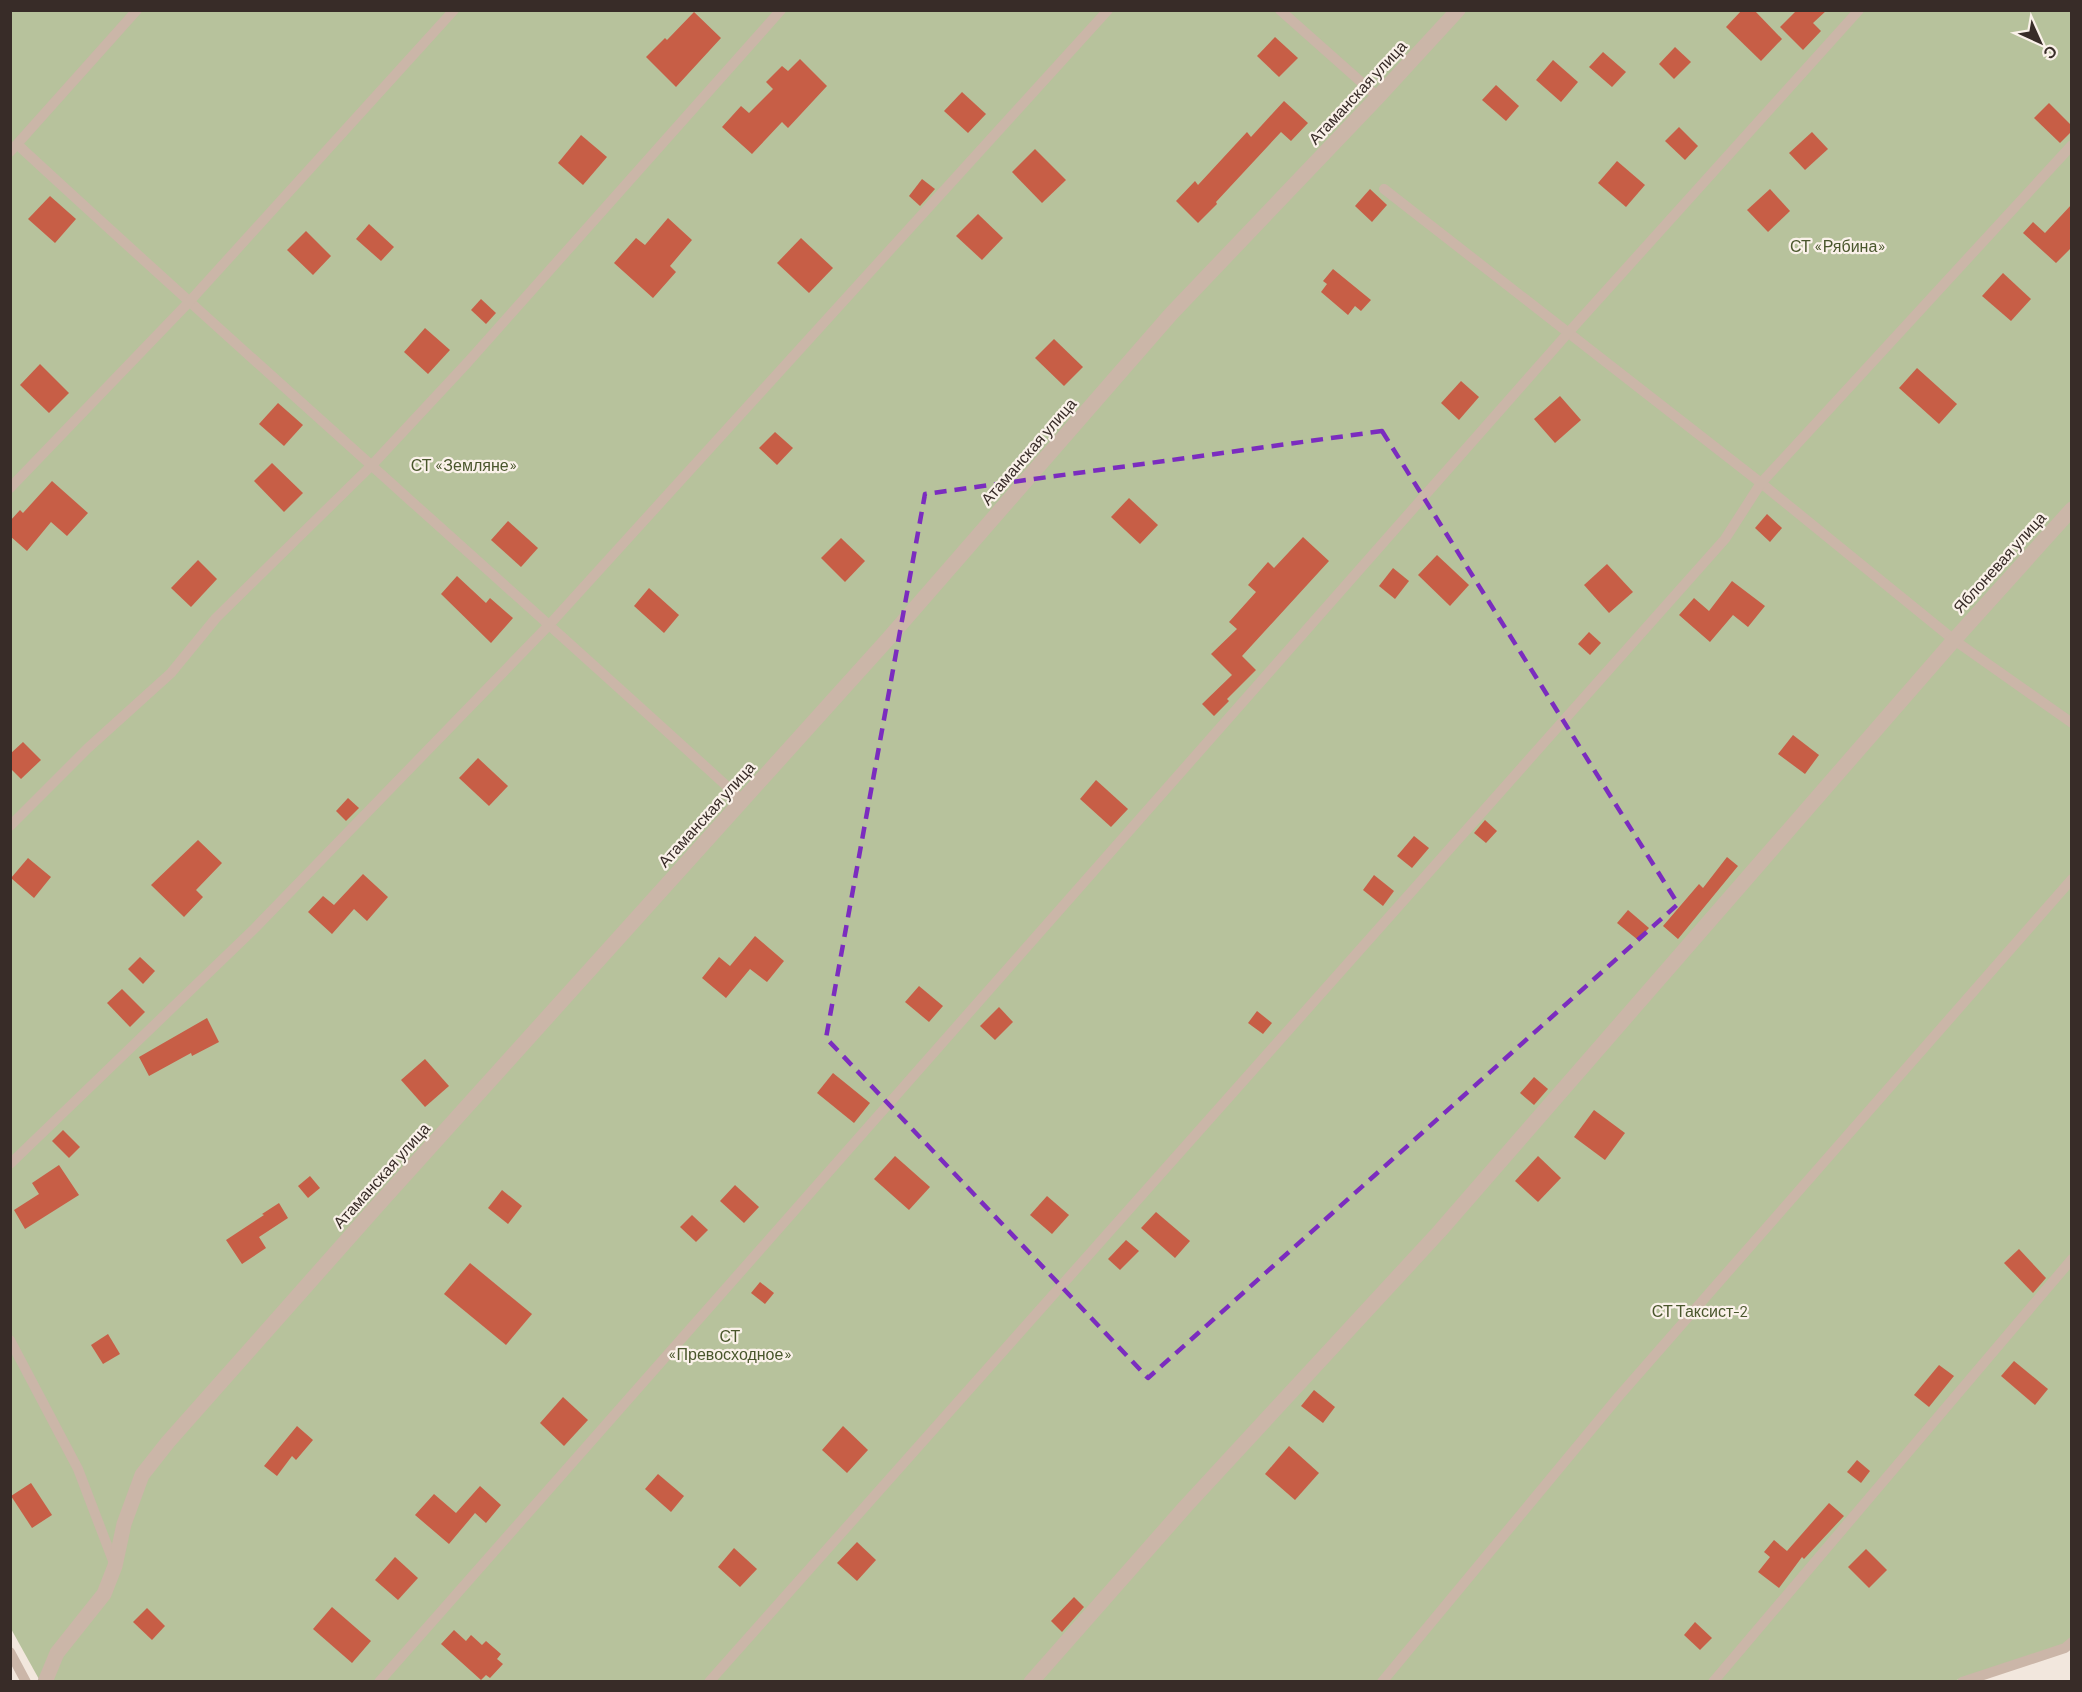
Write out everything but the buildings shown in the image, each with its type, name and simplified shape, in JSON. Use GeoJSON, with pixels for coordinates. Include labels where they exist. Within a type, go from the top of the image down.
{"type":"FeatureCollection","features":[{"type":"Feature","properties":{"kind":"street","name":"Атаманская улица"},"geometry":{"type":"LineString","coordinates":[[45,1682],[57,1653],[104,1594],[115,1566],[124,1524],[142,1475],[168,1442],[888,639],[1171,314],[1458,10]]}},
{"type":"Feature","properties":{"kind":"street","name":"Яблоневая улица"},"geometry":{"type":"LineString","coordinates":[[1031,1682],[1186,1506],[1439,1232],[1954,640],[2072,509]]}},
{"type":"Feature","properties":{"kind":"lane"},"geometry":{"type":"LineString","coordinates":[[137,10],[14,149],[550,624],[742,800]]}},
{"type":"Feature","properties":{"kind":"lane"},"geometry":{"type":"LineString","coordinates":[[10,488],[189,302],[454,10]]}},
{"type":"Feature","properties":{"kind":"lane"},"geometry":{"type":"LineString","coordinates":[[10,826],[88,748],[171,674],[216,618],[372,465],[468,362],[781,10]]}},
{"type":"Feature","properties":{"kind":"lane"},"geometry":{"type":"LineString","coordinates":[[10,1164],[255,928],[550,624],[1108,10]]}},
{"type":"Feature","properties":{"kind":"lane"},"geometry":{"type":"LineString","coordinates":[[1280,10],[1378,97]]}},
{"type":"Feature","properties":{"kind":"lane"},"geometry":{"type":"LineString","coordinates":[[379,1682],[1568,333],[1859,10]]}},
{"type":"Feature","properties":{"kind":"lane"},"geometry":{"type":"LineString","coordinates":[[709,1682],[1725,539],[1761,483],[2072,145]]}},
{"type":"Feature","properties":{"kind":"lane"},"geometry":{"type":"LineString","coordinates":[[1384,189],[1761,483],[1954,640],[2072,723]]}},
{"type":"Feature","properties":{"kind":"lane"},"geometry":{"type":"LineString","coordinates":[[1382,1682],[1619,1396],[2072,879]]}},
{"type":"Feature","properties":{"kind":"lane"},"geometry":{"type":"LineString","coordinates":[[1713,1682],[2072,1259]]}},
{"type":"Feature","properties":{"kind":"lane"},"geometry":{"type":"LineString","coordinates":[[10,1340],[78,1469],[115,1566]]}},
{"type":"Feature","properties":{"kind":"lane"},"geometry":{"type":"LineString","coordinates":[[1962,1682],[2066,1648],[2072,1642]]}},
{"type":"Feature","properties":{"kind":"lane"},"geometry":{"type":"LineString","coordinates":[[10,1652],[26,1682]]}},
{"type":"Feature","properties":{"kind":"highlighted area"},"geometry":{"type":"Polygon","coordinates":[[[1382,431],[1678,904],[1148,1378],[826,1038],[925,494],[1382,431]]]}},
{"type":"Feature","properties":{"kind":"green space"},"geometry":{"type":"Polygon","coordinates":[[[10,11],[2071,11],[2071,1638],[2058,1651],[2020,1665],[1948,1682],[40,1681],[10,1627],[10,11]]]}},
{"type":"Feature","properties":{"kind":"park label","name":"СТ «Рябина»"},"geometry":{"type":"Point","coordinates":[1838,245]}},
{"type":"Feature","properties":{"kind":"park label","name":"СТ «Земляне»"},"geometry":{"type":"Point","coordinates":[464,464]}},
{"type":"Feature","properties":{"kind":"park label","name":"СТ Таксист-2"},"geometry":{"type":"Point","coordinates":[1700,1310]}},
{"type":"Feature","properties":{"kind":"park label","name":"СТ «Превосходное»"},"geometry":{"type":"Point","coordinates":[730,1344]}}]}
